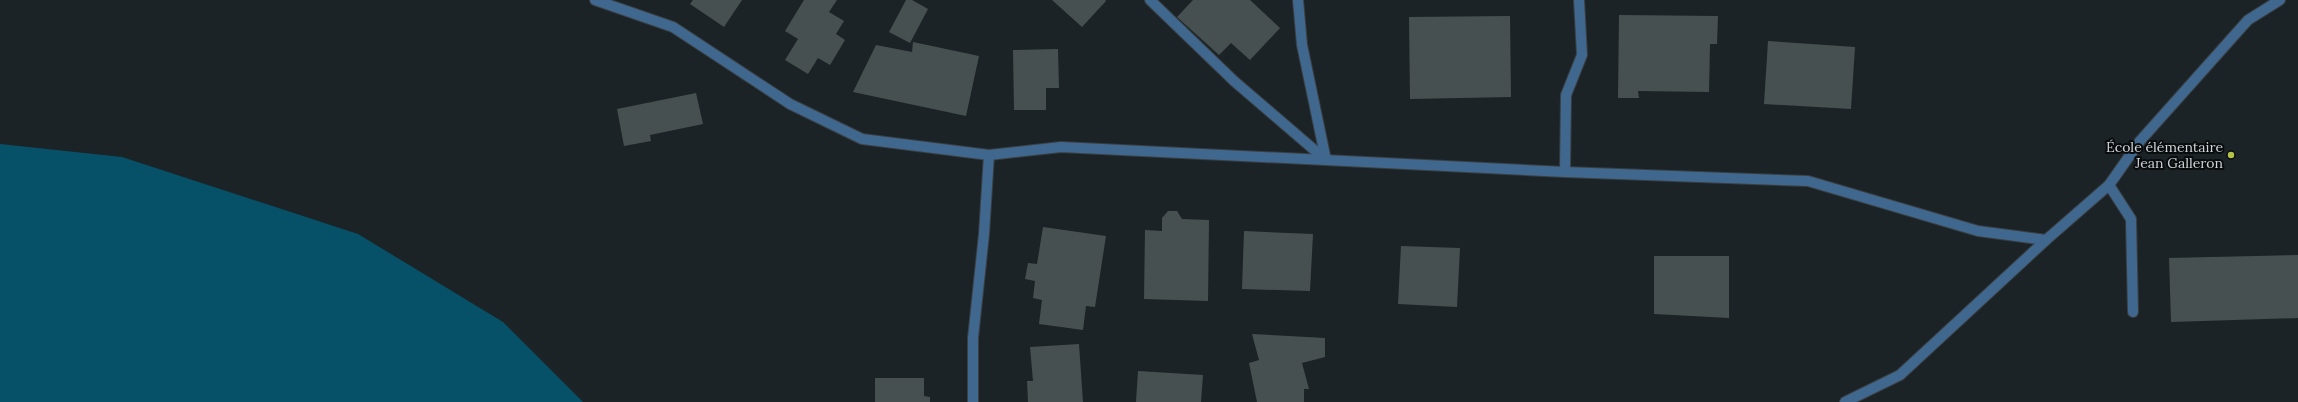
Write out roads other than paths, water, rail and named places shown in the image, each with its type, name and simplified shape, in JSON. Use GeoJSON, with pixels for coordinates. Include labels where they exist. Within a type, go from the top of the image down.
{"type":"FeatureCollection","features":[{"type":"Feature","properties":{"kind":"street"},"geometry":{"type":"LineString","coordinates":[[594,0],[673,27],[790,104],[862,139],[989,155],[1061,147],[1565,172],[1808,180],[1978,231],[2046,240]]}},
{"type":"Feature","properties":{"kind":"street"},"geometry":{"type":"LineString","coordinates":[[1150,0],[1234,80],[1326,160]]}},
{"type":"Feature","properties":{"kind":"street"},"geometry":{"type":"LineString","coordinates":[[1298,0],[1302,45],[1326,160]]}},
{"type":"Feature","properties":{"kind":"street"},"geometry":{"type":"LineString","coordinates":[[1565,172],[1566,95],[1582,55],[1580,0]]}},
{"type":"Feature","properties":{"kind":"street"},"geometry":{"type":"LineString","coordinates":[[1845,402],[1900,375],[2046,240],[2109,185],[2140,141],[2248,20],[2280,0]]}},
{"type":"Feature","properties":{"kind":"street"},"geometry":{"type":"LineString","coordinates":[[973,402],[973,338],[984,234],[989,155]]}},
{"type":"Feature","properties":{"kind":"street"},"geometry":{"type":"LineString","coordinates":[[2109,185],[2131,219],[2132,312]]}},
{"type":"Feature","properties":{"kind":"place","name":"École élémentaire Jean Galleron"},"geometry":{"type":"Point","coordinates":[2231,155]}}]}
